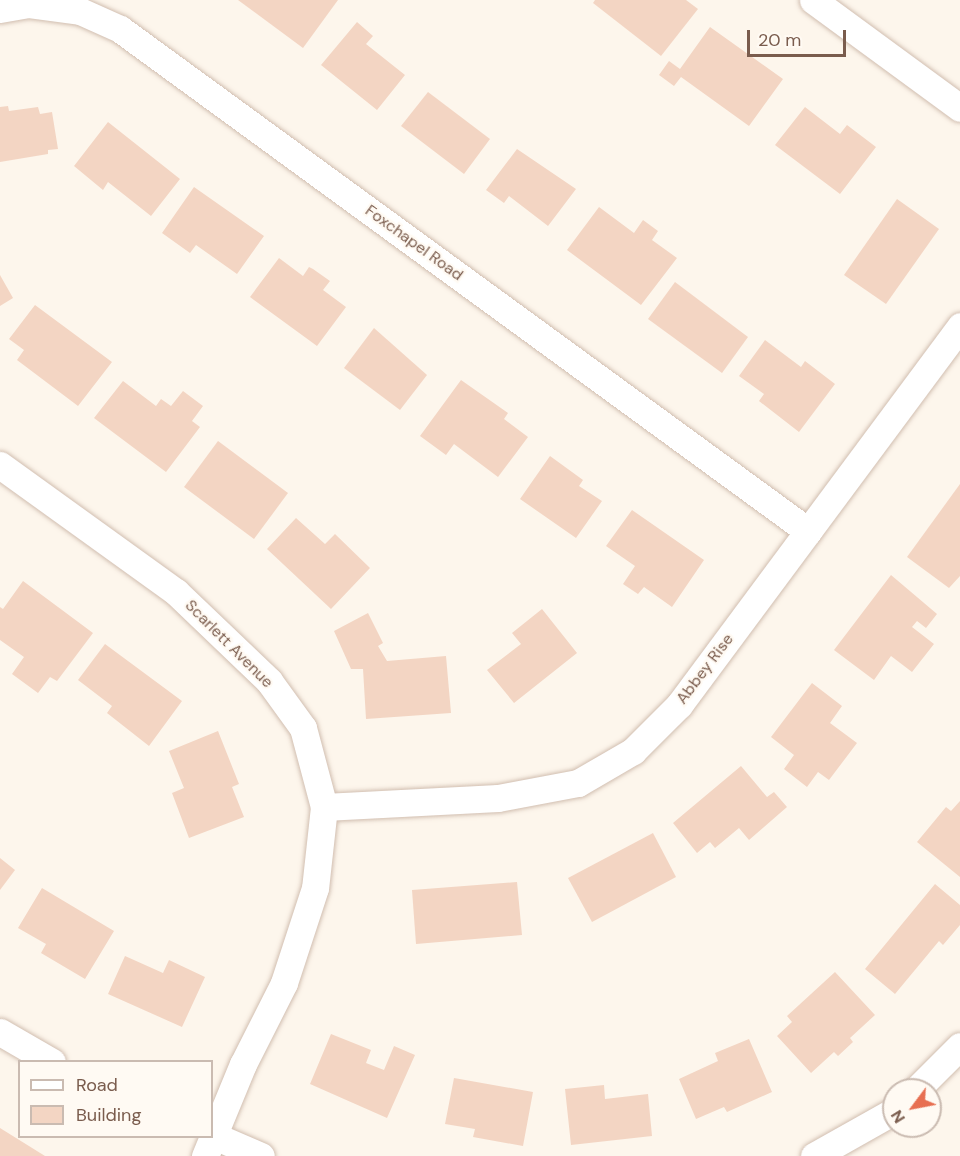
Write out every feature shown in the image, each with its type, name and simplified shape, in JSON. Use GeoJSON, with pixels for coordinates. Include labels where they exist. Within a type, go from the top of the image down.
{"type":"FeatureCollection","features":[{"type":"Feature","properties":{"kind":"street"},"geometry":{"type":"LineString","coordinates":[[813,0],[960,108]]}},
{"type":"Feature","properties":{"kind":"street","name":"Foxchapel Road"},"geometry":{"type":"LineString","coordinates":[[0,9],[29,4],[80,11],[120,29],[808,531]]}},
{"type":"Feature","properties":{"kind":"street","name":"Abbey Rise"},"geometry":{"type":"LineString","coordinates":[[324,807],[498,798],[587,777],[633,751],[679,705],[960,326]]}},
{"type":"Feature","properties":{"kind":"street","name":"Scarlett Avenue"},"geometry":{"type":"LineString","coordinates":[[0,465],[176,592],[269,681],[303,728],[324,807],[315,888],[284,982],[243,1064],[213,1135]]}},
{"type":"Feature","properties":{"kind":"street"},"geometry":{"type":"LineString","coordinates":[[0,1032],[49,1060]]}},
{"type":"Feature","properties":{"kind":"street"},"geometry":{"type":"LineString","coordinates":[[928,1078],[960,1046]]}},
{"type":"Feature","properties":{"kind":"street"},"geometry":{"type":"LineString","coordinates":[[814,1156],[882,1118]]}},
{"type":"Feature","properties":{"kind":"street"},"geometry":{"type":"LineString","coordinates":[[210,1142],[261,1156]]}},
{"type":"Feature","properties":{"kind":"building"},"geometry":{"type":"Polygon","coordinates":[[[238,0],[338,0],[303,48],[238,0]]]}},
{"type":"Feature","properties":{"kind":"building"},"geometry":{"type":"Polygon","coordinates":[[[595,0],[686,0],[698,9],[661,56],[593,3],[595,0]]]}},
{"type":"Feature","properties":{"kind":"building"},"geometry":{"type":"Polygon","coordinates":[[[357,22],[373,36],[366,44],[405,75],[377,110],[321,65],[357,22]]]}},
{"type":"Feature","properties":{"kind":"building"},"geometry":{"type":"Polygon","coordinates":[[[710,27],[783,79],[749,126],[681,77],[674,86],[659,75],[669,61],[680,69],[710,27]]]}},
{"type":"Feature","properties":{"kind":"building"},"geometry":{"type":"Polygon","coordinates":[[[428,92],[490,139],[464,174],[401,126],[428,92]]]}},
{"type":"Feature","properties":{"kind":"building"},"geometry":{"type":"Polygon","coordinates":[[[8,106],[9,111],[38,107],[40,114],[52,112],[58,149],[48,150],[48,154],[0,162],[0,107],[8,106]]]}},
{"type":"Feature","properties":{"kind":"building"},"geometry":{"type":"Polygon","coordinates":[[[805,107],[840,134],[847,125],[876,147],[840,194],[775,145],[805,107]]]}},
{"type":"Feature","properties":{"kind":"building"},"geometry":{"type":"Polygon","coordinates":[[[108,122],[180,179],[151,216],[108,182],[103,190],[74,166],[108,122]]]}},
{"type":"Feature","properties":{"kind":"building"},"geometry":{"type":"Polygon","coordinates":[[[517,149],[576,189],[548,226],[509,196],[504,203],[486,190],[517,149]]]}},
{"type":"Feature","properties":{"kind":"building"},"geometry":{"type":"Polygon","coordinates":[[[194,187],[264,236],[237,274],[196,245],[190,253],[162,233],[194,187]]]}},
{"type":"Feature","properties":{"kind":"building"},"geometry":{"type":"Polygon","coordinates":[[[897,199],[939,229],[886,304],[844,275],[897,199]]]}},
{"type":"Feature","properties":{"kind":"building"},"geometry":{"type":"Polygon","coordinates":[[[599,207],[634,233],[643,220],[658,231],[652,240],[677,258],[641,305],[567,250],[599,207]]]}},
{"type":"Feature","properties":{"kind":"building"},"geometry":{"type":"Polygon","coordinates":[[[279,258],[303,276],[309,267],[330,281],[323,290],[346,307],[317,346],[250,297],[279,258]]]}},
{"type":"Feature","properties":{"kind":"building"},"geometry":{"type":"Polygon","coordinates":[[[0,275],[13,298],[0,306],[0,275]]]}},
{"type":"Feature","properties":{"kind":"building"},"geometry":{"type":"Polygon","coordinates":[[[675,282],[748,337],[722,373],[648,319],[675,282]]]}},
{"type":"Feature","properties":{"kind":"building"},"geometry":{"type":"Polygon","coordinates":[[[35,305],[112,362],[78,406],[17,360],[24,350],[9,339],[35,305]]]}},
{"type":"Feature","properties":{"kind":"building"},"geometry":{"type":"Polygon","coordinates":[[[374,328],[427,375],[400,410],[344,368],[374,328]]]}},
{"type":"Feature","properties":{"kind":"building"},"geometry":{"type":"Polygon","coordinates":[[[765,340],[801,367],[805,361],[835,384],[799,432],[759,401],[764,394],[739,376],[765,340]]]}},
{"type":"Feature","properties":{"kind":"building"},"geometry":{"type":"Polygon","coordinates":[[[461,380],[508,413],[504,419],[528,437],[498,477],[454,444],[446,455],[420,436],[461,380]]]}},
{"type":"Feature","properties":{"kind":"building"},"geometry":{"type":"Polygon","coordinates":[[[123,381],[156,406],[161,399],[171,406],[183,391],[203,406],[192,421],[200,427],[166,472],[94,418],[123,381]]]}},
{"type":"Feature","properties":{"kind":"building"},"geometry":{"type":"Polygon","coordinates":[[[218,441],[288,493],[254,539],[184,487],[218,441]]]}},
{"type":"Feature","properties":{"kind":"building"},"geometry":{"type":"Polygon","coordinates":[[[550,456],[583,480],[579,486],[602,501],[576,538],[520,499],[550,456]]]}},
{"type":"Feature","properties":{"kind":"building"},"geometry":{"type":"Polygon","coordinates":[[[960,484],[960,576],[949,588],[907,557],[960,484]]]}},
{"type":"Feature","properties":{"kind":"building"},"geometry":{"type":"Polygon","coordinates":[[[632,510],[704,560],[672,607],[644,587],[638,594],[623,584],[635,566],[606,546],[632,510]]]}},
{"type":"Feature","properties":{"kind":"building"},"geometry":{"type":"Polygon","coordinates":[[[296,518],[325,544],[335,534],[370,568],[331,609],[267,549],[296,518]]]}},
{"type":"Feature","properties":{"kind":"building"},"geometry":{"type":"Polygon","coordinates":[[[891,575],[937,614],[926,628],[917,621],[912,627],[934,644],[912,672],[891,656],[874,680],[834,650],[891,575]]]}},
{"type":"Feature","properties":{"kind":"building"},"geometry":{"type":"Polygon","coordinates":[[[23,581],[93,633],[57,681],[50,677],[38,693],[12,674],[24,657],[0,640],[0,607],[3,609],[23,581]]]}},
{"type":"Feature","properties":{"kind":"building"},"geometry":{"type":"Polygon","coordinates":[[[542,609],[577,653],[514,703],[487,670],[521,644],[512,633],[542,609]]]}},
{"type":"Feature","properties":{"kind":"building"},"geometry":{"type":"Polygon","coordinates":[[[368,613],[383,643],[378,646],[387,661],[446,656],[451,713],[366,719],[363,669],[351,669],[334,631],[368,613]]]}},
{"type":"Feature","properties":{"kind":"building"},"geometry":{"type":"Polygon","coordinates":[[[105,644],[182,701],[149,746],[107,713],[112,706],[78,680],[105,644]]]}},
{"type":"Feature","properties":{"kind":"building"},"geometry":{"type":"Polygon","coordinates":[[[812,683],[842,706],[830,723],[857,743],[829,780],[818,772],[807,787],[784,769],[794,755],[771,737],[812,683]]]}},
{"type":"Feature","properties":{"kind":"building"},"geometry":{"type":"Polygon","coordinates":[[[218,731],[239,784],[232,787],[244,817],[189,838],[172,793],[184,788],[169,751],[218,731]]]}},
{"type":"Feature","properties":{"kind":"building"},"geometry":{"type":"Polygon","coordinates":[[[741,766],[767,797],[774,792],[787,807],[749,840],[739,828],[715,848],[710,842],[697,853],[673,823],[741,766]]]}},
{"type":"Feature","properties":{"kind":"building"},"geometry":{"type":"Polygon","coordinates":[[[960,801],[960,877],[917,842],[946,807],[951,811],[960,801]]]}},
{"type":"Feature","properties":{"kind":"building"},"geometry":{"type":"Polygon","coordinates":[[[653,833],[676,877],[592,922],[568,878],[653,833]]]}},
{"type":"Feature","properties":{"kind":"building"},"geometry":{"type":"Polygon","coordinates":[[[0,858],[15,870],[0,890],[0,858]]]}},
{"type":"Feature","properties":{"kind":"building"},"geometry":{"type":"Polygon","coordinates":[[[517,882],[522,935],[416,944],[412,890],[517,882]]]}},
{"type":"Feature","properties":{"kind":"building"},"geometry":{"type":"Polygon","coordinates":[[[935,884],[960,905],[960,925],[943,945],[939,941],[895,994],[865,969],[935,884]]]}},
{"type":"Feature","properties":{"kind":"building"},"geometry":{"type":"Polygon","coordinates":[[[42,888],[114,931],[85,979],[41,953],[46,944],[18,928],[42,888]]]}},
{"type":"Feature","properties":{"kind":"building"},"geometry":{"type":"Polygon","coordinates":[[[125,956],[163,973],[169,960],[205,977],[182,1027],[108,994],[125,956]]]}},
{"type":"Feature","properties":{"kind":"building"},"geometry":{"type":"Polygon","coordinates":[[[835,972],[875,1015],[850,1038],[853,1042],[838,1056],[834,1052],[811,1073],[777,1036],[792,1022],[787,1016],[835,972]]]}},
{"type":"Feature","properties":{"kind":"building"},"geometry":{"type":"Polygon","coordinates":[[[331,1034],[371,1050],[366,1063],[384,1070],[394,1046],[415,1055],[387,1118],[310,1084],[331,1034]]]}},
{"type":"Feature","properties":{"kind":"building"},"geometry":{"type":"Polygon","coordinates":[[[749,1039],[772,1092],[727,1112],[724,1107],[696,1119],[679,1079],[718,1061],[715,1053],[749,1039]]]}},
{"type":"Feature","properties":{"kind":"building"},"geometry":{"type":"Polygon","coordinates":[[[454,1078],[533,1092],[523,1146],[473,1137],[475,1129],[445,1124],[454,1078]]]}},
{"type":"Feature","properties":{"kind":"building"},"geometry":{"type":"Polygon","coordinates":[[[604,1085],[605,1099],[648,1094],[652,1136],[571,1145],[565,1089],[604,1085]]]}},
{"type":"Feature","properties":{"kind":"building"},"geometry":{"type":"Polygon","coordinates":[[[0,1128],[45,1156],[0,1156],[0,1128]]]}}]}
